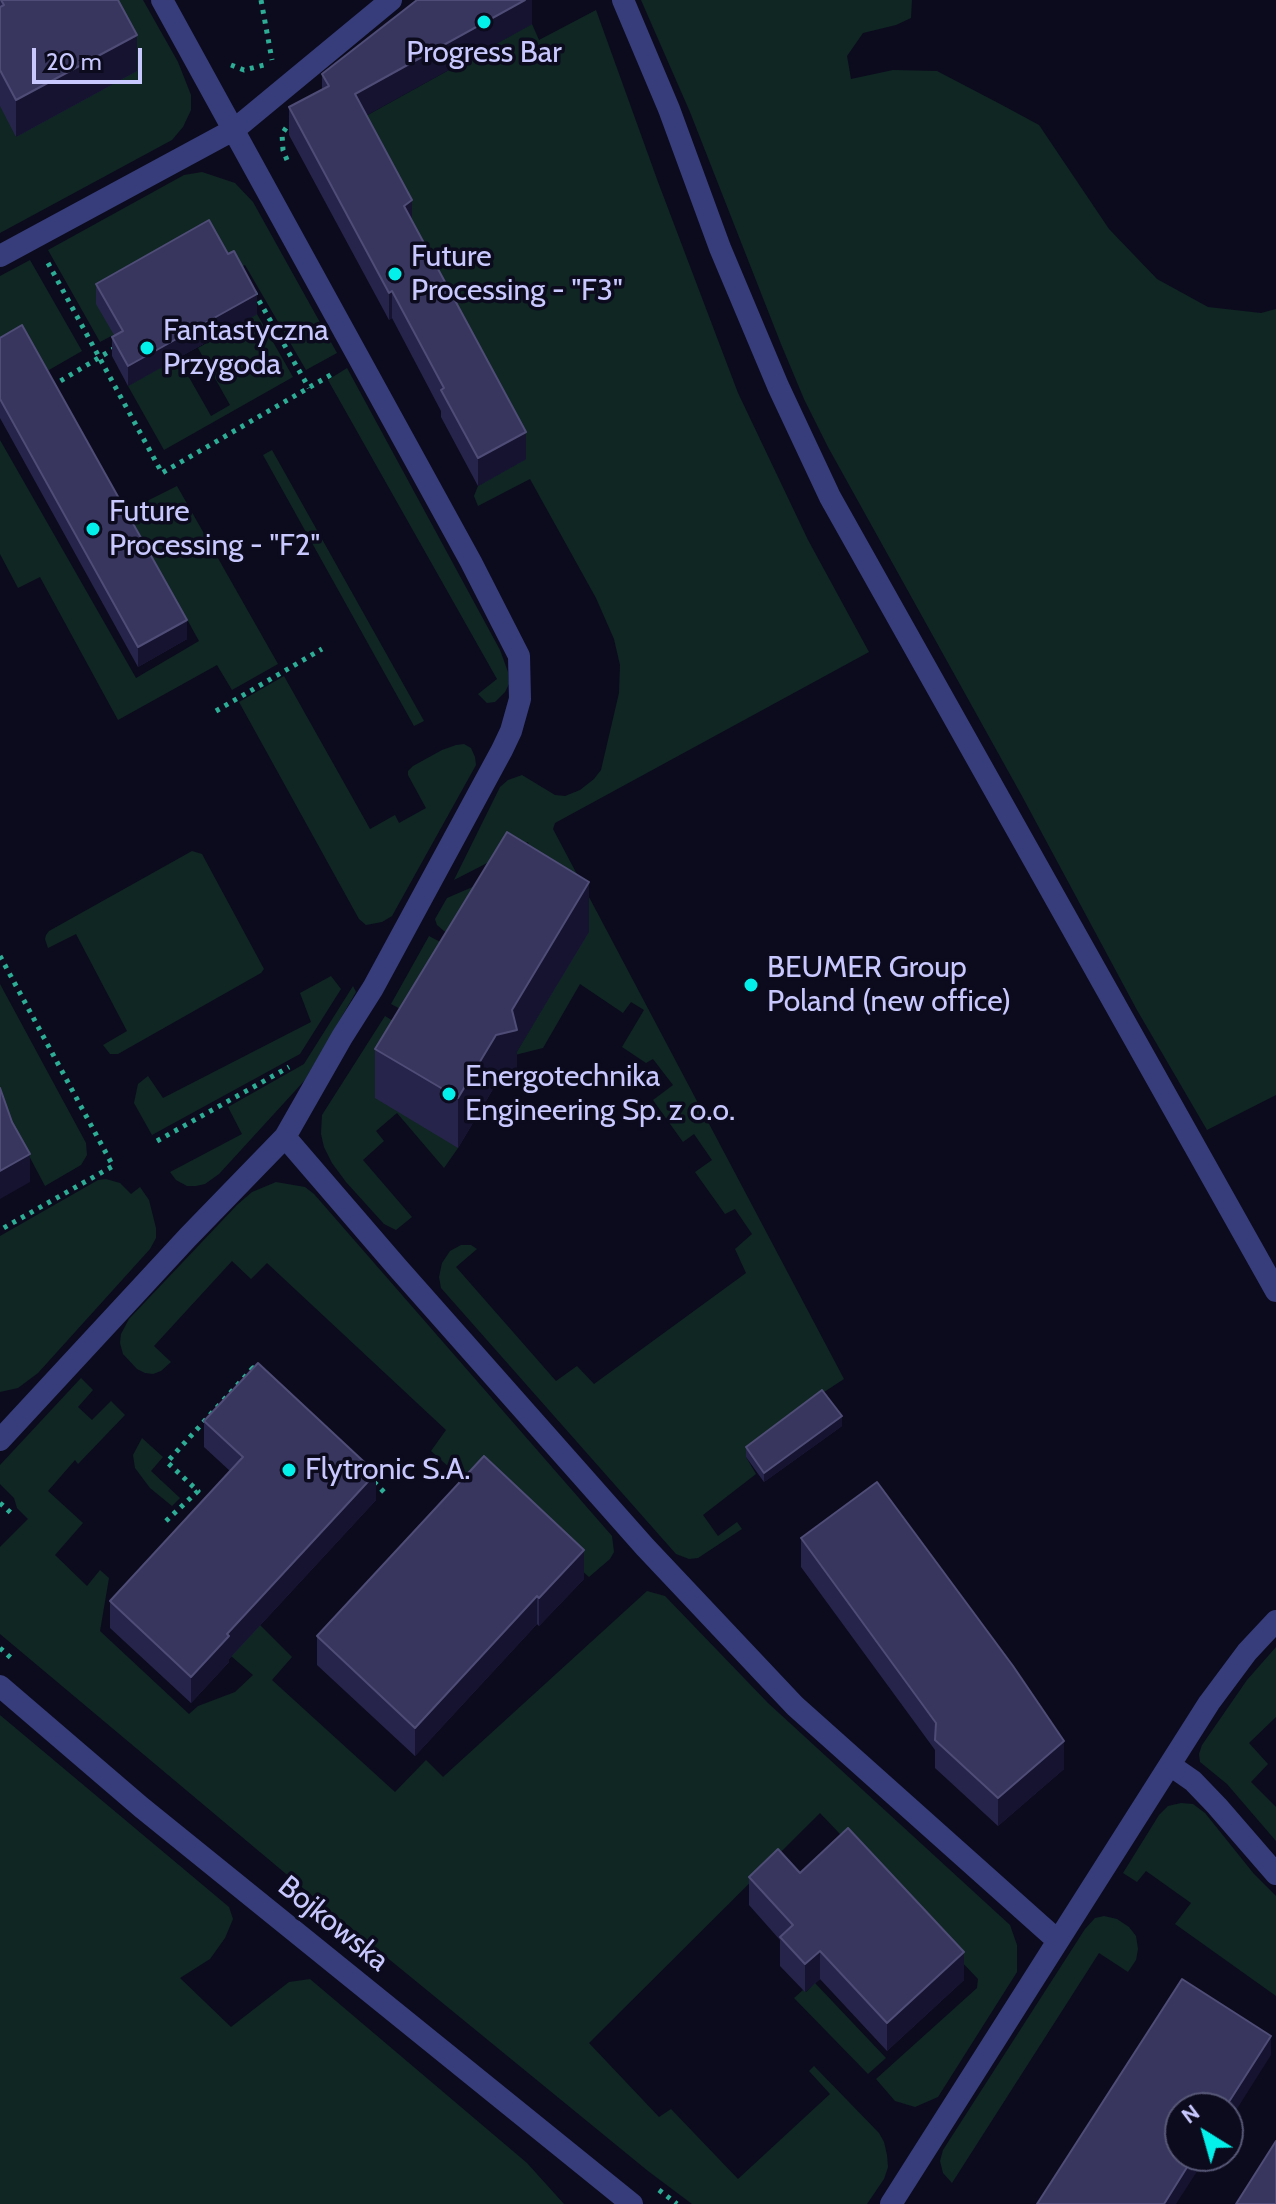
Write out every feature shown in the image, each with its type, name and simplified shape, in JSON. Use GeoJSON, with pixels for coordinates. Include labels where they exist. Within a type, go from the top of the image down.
{"type":"FeatureCollection","features":[{"type":"Feature","properties":{"kind":"street"},"geometry":{"type":"LineString","coordinates":[[2,1435],[285,1137],[373,988],[487,778],[511,731],[520,699],[519,656],[471,562],[162,0]]}},
{"type":"Feature","properties":{"kind":"street"},"geometry":{"type":"LineString","coordinates":[[0,256],[235,129],[391,0]]}},
{"type":"Feature","properties":{"kind":"street"},"geometry":{"type":"LineString","coordinates":[[623,0],[669,109],[720,248],[778,386],[830,497],[1276,1291]]}},
{"type":"Feature","properties":{"kind":"street"},"geometry":{"type":"LineString","coordinates":[[285,1137],[645,1547],[784,1695],[1057,1940]]}},
{"type":"Feature","properties":{"kind":"street"},"geometry":{"type":"LineString","coordinates":[[891,2204],[1209,1703],[1247,1652],[1276,1621]]}},
{"type":"Feature","properties":{"kind":"street","name":"Bojkowska"},"geometry":{"type":"LineString","coordinates":[[0,1686],[141,1807],[632,2204]]}},
{"type":"Feature","properties":{"kind":"street"},"geometry":{"type":"LineString","coordinates":[[1170,1765],[1201,1789],[1276,1874]]}},
{"type":"Feature","properties":{"kind":"street"},"geometry":{"type":"LineString","coordinates":[[588,2170],[607,2204]]}},
{"type":"Feature","properties":{"kind":"path"},"geometry":{"type":"LineString","coordinates":[[261,0],[272,60]]}},
{"type":"Feature","properties":{"kind":"path"},"geometry":{"type":"LineString","coordinates":[[226,61],[244,70],[258,68],[280,54]]}},
{"type":"Feature","properties":{"kind":"path"},"geometry":{"type":"LineString","coordinates":[[34,237],[162,473],[359,357]]}},
{"type":"Feature","properties":{"kind":"path"},"geometry":{"type":"LineString","coordinates":[[251,287],[309,388]]}},
{"type":"Feature","properties":{"kind":"path"},"geometry":{"type":"LineString","coordinates":[[47,389],[126,341]]}},
{"type":"Feature","properties":{"kind":"path"},"geometry":{"type":"LineString","coordinates":[[216,711],[322,649]]}},
{"type":"Feature","properties":{"kind":"path"},"geometry":{"type":"LineString","coordinates":[[0,956],[113,1166],[0,1230]]}},
{"type":"Feature","properties":{"kind":"path"},"geometry":{"type":"LineString","coordinates":[[157,1141],[302,1060]]}},
{"type":"Feature","properties":{"kind":"path"},"geometry":{"type":"LineString","coordinates":[[203,1496],[167,1462],[253,1368],[264,1379]]}},
{"type":"Feature","properties":{"kind":"path"},"geometry":{"type":"LineString","coordinates":[[365,1474],[387,1495]]}},
{"type":"Feature","properties":{"kind":"path"},"geometry":{"type":"LineString","coordinates":[[166,1521],[198,1491]]}},
{"type":"Feature","properties":{"kind":"path"},"geometry":{"type":"LineString","coordinates":[[0,1503],[11,1513]]}},
{"type":"Feature","properties":{"kind":"green space"},"geometry":{"type":"Polygon","coordinates":[[[0,0],[143,0],[178,62],[191,95],[191,110],[172,140],[0,233],[0,0]]]}},
{"type":"Feature","properties":{"kind":"green space"},"geometry":{"type":"Polygon","coordinates":[[[641,0],[912,0],[911,18],[863,33],[847,56],[851,79],[893,70],[937,71],[1039,125],[1109,229],[1157,279],[1208,307],[1261,313],[1276,309],[1276,1095],[1207,1130],[1137,1010],[804,399],[690,112],[641,0]]]}},
{"type":"Feature","properties":{"kind":"green space"},"geometry":{"type":"Polygon","coordinates":[[[596,10],[738,393],[808,540],[869,652],[555,823],[553,829],[844,1379],[821,1394],[746,1457],[756,1474],[703,1515],[718,1536],[737,1522],[742,1529],[698,1558],[689,1559],[676,1554],[441,1288],[439,1277],[442,1263],[450,1251],[461,1245],[471,1245],[477,1249],[456,1267],[556,1381],[577,1366],[594,1384],[746,1273],[735,1249],[752,1234],[735,1209],[725,1214],[695,1172],[712,1160],[694,1134],[683,1142],[653,1100],[673,1085],[653,1059],[646,1063],[622,1047],[644,1010],[631,1002],[623,1013],[580,984],[543,1048],[515,1055],[589,931],[468,945],[437,925],[435,919],[447,898],[498,876],[530,852],[528,842],[454,880],[500,787],[522,775],[555,795],[565,796],[580,790],[601,770],[619,693],[620,665],[614,639],[596,598],[530,479],[478,506],[474,496],[478,486],[526,459],[355,122],[532,24],[539,40],[596,10]]]}},
{"type":"Feature","properties":{"kind":"green space"},"geometry":{"type":"Polygon","coordinates":[[[202,172],[235,183],[253,202],[337,353],[306,370],[245,265],[100,342],[48,250],[184,175],[202,172]]]}},
{"type":"Feature","properties":{"kind":"green space"},"geometry":{"type":"Polygon","coordinates":[[[30,260],[82,351],[42,374],[0,347],[0,276],[30,260]]]}},
{"type":"Feature","properties":{"kind":"green space"},"geometry":{"type":"Polygon","coordinates":[[[257,314],[293,377],[164,450],[128,386],[178,358],[211,416],[230,405],[198,348],[257,314]]]}},
{"type":"Feature","properties":{"kind":"green space"},"geometry":{"type":"Polygon","coordinates":[[[347,368],[500,650],[509,684],[495,702],[487,703],[478,694],[497,679],[328,380],[347,368]]]}},
{"type":"Feature","properties":{"kind":"green space"},"geometry":{"type":"Polygon","coordinates":[[[0,440],[136,678],[199,641],[127,511],[177,486],[278,664],[232,690],[217,665],[118,720],[40,577],[18,588],[0,554],[0,440]]]}},
{"type":"Feature","properties":{"kind":"green space"},"geometry":{"type":"Polygon","coordinates":[[[272,450],[424,721],[414,726],[263,455],[272,450]]]}},
{"type":"Feature","properties":{"kind":"green space"},"geometry":{"type":"Polygon","coordinates":[[[284,676],[370,829],[395,815],[399,823],[426,808],[408,775],[413,766],[456,745],[464,744],[471,748],[475,757],[476,765],[392,916],[382,922],[366,925],[359,919],[239,702],[284,676]]]}},
{"type":"Feature","properties":{"kind":"green space"},"geometry":{"type":"Polygon","coordinates":[[[192,851],[202,854],[264,969],[118,1054],[110,1054],[103,1045],[127,1031],[76,934],[48,948],[46,935],[192,851]]]}},
{"type":"Feature","properties":{"kind":"green space"},"geometry":{"type":"Polygon","coordinates":[[[429,936],[463,954],[422,1021],[391,1004],[429,936]]]}},
{"type":"Feature","properties":{"kind":"green space"},"geometry":{"type":"Polygon","coordinates":[[[331,976],[341,989],[300,1054],[152,1135],[134,1103],[138,1084],[148,1076],[163,1098],[311,1022],[300,993],[331,976]]]}},
{"type":"Feature","properties":{"kind":"green space"},"geometry":{"type":"Polygon","coordinates":[[[0,984],[86,1143],[87,1155],[81,1165],[45,1186],[0,1101],[0,984]]]}},
{"type":"Feature","properties":{"kind":"green space"},"geometry":{"type":"Polygon","coordinates":[[[353,986],[356,992],[305,1080],[219,1174],[196,1186],[187,1186],[176,1180],[170,1172],[242,1134],[228,1107],[304,1064],[353,986]]]}},
{"type":"Feature","properties":{"kind":"green space"},"geometry":{"type":"Polygon","coordinates":[[[385,1016],[414,1034],[458,1148],[444,1168],[397,1113],[376,1131],[384,1141],[363,1160],[412,1217],[396,1230],[384,1224],[346,1182],[332,1163],[321,1134],[322,1115],[385,1016]]]}},
{"type":"Feature","properties":{"kind":"green space"},"geometry":{"type":"Polygon","coordinates":[[[98,1180],[120,1183],[131,1194],[140,1187],[149,1200],[156,1238],[150,1249],[38,1373],[18,1388],[0,1392],[0,1236],[98,1180]]]}},
{"type":"Feature","properties":{"kind":"green space"},"geometry":{"type":"Polygon","coordinates":[[[276,1182],[305,1187],[314,1194],[612,1536],[614,1552],[589,1577],[479,1462],[461,1478],[431,1451],[446,1430],[267,1263],[251,1279],[232,1261],[154,1346],[171,1362],[161,1371],[145,1373],[123,1354],[121,1334],[129,1319],[237,1205],[252,1192],[276,1182]]]}},
{"type":"Feature","properties":{"kind":"green space"},"geometry":{"type":"Polygon","coordinates":[[[81,1378],[93,1390],[78,1407],[92,1420],[111,1401],[125,1415],[78,1464],[75,1460],[48,1491],[83,1523],[55,1555],[87,1586],[100,1570],[109,1578],[100,1631],[189,1714],[198,1706],[235,1692],[253,1675],[231,1656],[260,1625],[292,1657],[272,1680],[395,1792],[426,1760],[443,1777],[647,1591],[665,1596],[768,1703],[1010,1925],[1017,1945],[1017,1972],[938,2097],[915,2107],[895,2101],[876,2079],[977,1988],[978,1979],[820,1813],[589,2043],[659,2117],[671,2109],[738,2179],[830,2094],[809,2071],[814,2066],[879,2133],[884,2142],[888,2167],[884,2179],[867,2204],[692,2204],[335,1915],[0,1634],[0,1547],[28,1519],[0,1484],[0,1465],[81,1378]]]}},
{"type":"Feature","properties":{"kind":"green space"},"geometry":{"type":"Polygon","coordinates":[[[142,1438],[163,1457],[151,1471],[180,1498],[172,1506],[150,1488],[135,1468],[133,1455],[142,1438]]]}},
{"type":"Feature","properties":{"kind":"green space"},"geometry":{"type":"Polygon","coordinates":[[[1276,1647],[1276,1717],[1249,1743],[1268,1764],[1251,1782],[1276,1807],[1276,1841],[1227,1784],[1200,1762],[1199,1754],[1247,1680],[1276,1647]]]}},
{"type":"Feature","properties":{"kind":"green space"},"geometry":{"type":"Polygon","coordinates":[[[0,1715],[229,1907],[233,1919],[225,1938],[210,1959],[180,1978],[231,2027],[289,1982],[310,1979],[527,2163],[564,2204],[0,2204],[0,1715]]]}},
{"type":"Feature","properties":{"kind":"green space"},"geometry":{"type":"Polygon","coordinates":[[[1193,1804],[1205,1813],[1254,1874],[1276,1896],[1276,1996],[1175,1924],[1191,1903],[1146,1871],[1137,1882],[1123,1873],[1159,1815],[1168,1806],[1193,1804]]]}},
{"type":"Feature","properties":{"kind":"green space"},"geometry":{"type":"Polygon","coordinates":[[[1104,1916],[1117,1919],[1136,1936],[1136,1960],[1128,1972],[1099,1953],[952,2183],[943,2173],[940,2161],[943,2150],[1085,1929],[1095,1918],[1104,1916]]]}},
{"type":"Feature","properties":{"kind":"green space"},"geometry":{"type":"Polygon","coordinates":[[[815,1983],[886,2058],[868,2074],[794,1998],[815,1983]]]}},
{"type":"Feature","properties":{"kind":"building"},"geometry":{"type":"Polygon","coordinates":[[[1,0],[118,0],[137,35],[16,100],[0,70],[0,7],[4,5],[1,0]]]}},
{"type":"Feature","properties":{"kind":"building","name":"Future Processing - \"F3\""},"geometry":{"type":"Polygon","coordinates":[[[417,0],[525,0],[355,94],[412,200],[404,206],[526,432],[478,458],[392,291],[389,293],[289,107],[329,86],[322,74],[417,0]]]}},
{"type":"Feature","properties":{"kind":"building"},"geometry":{"type":"Polygon","coordinates":[[[209,220],[228,254],[234,251],[257,294],[128,366],[112,337],[123,331],[96,284],[209,220]]]}},
{"type":"Feature","properties":{"kind":"building","name":"Future Processing - \"F2\""},"geometry":{"type":"Polygon","coordinates":[[[22,325],[187,620],[138,647],[0,399],[0,338],[22,325]]]}},
{"type":"Feature","properties":{"kind":"building"},"geometry":{"type":"Polygon","coordinates":[[[507,832],[589,882],[512,1010],[517,1030],[496,1035],[458,1098],[375,1049],[507,832]]]}},
{"type":"Feature","properties":{"kind":"building"},"geometry":{"type":"Polygon","coordinates":[[[0,1088],[12,1122],[30,1154],[0,1171],[0,1088]]]}},
{"type":"Feature","properties":{"kind":"building"},"geometry":{"type":"Polygon","coordinates":[[[258,1363],[376,1473],[191,1677],[110,1601],[243,1457],[204,1421],[258,1363]]]}},
{"type":"Feature","properties":{"kind":"building"},"geometry":{"type":"Polygon","coordinates":[[[822,1390],[842,1416],[764,1473],[746,1447],[822,1390]]]}},
{"type":"Feature","properties":{"kind":"building"},"geometry":{"type":"Polygon","coordinates":[[[484,1456],[584,1550],[539,1598],[537,1596],[415,1728],[317,1636],[484,1456]]]}},
{"type":"Feature","properties":{"kind":"building"},"geometry":{"type":"Polygon","coordinates":[[[877,1482],[1013,1666],[1064,1741],[998,1798],[935,1740],[936,1723],[801,1538],[877,1482]]]}},
{"type":"Feature","properties":{"kind":"building"},"geometry":{"type":"Polygon","coordinates":[[[848,1828],[964,1952],[887,2023],[820,1951],[805,1964],[780,1937],[793,1925],[749,1877],[778,1849],[800,1873],[848,1828]]]}},
{"type":"Feature","properties":{"kind":"building"},"geometry":{"type":"Polygon","coordinates":[[[1182,1979],[1271,2036],[1235,2092],[1164,2092],[1164,2172],[1184,2172],[1164,2204],[1037,2204],[1182,1979]]]}},
{"type":"Feature","properties":{"kind":"building"},"geometry":{"type":"Polygon","coordinates":[[[1276,2141],[1276,2204],[1236,2204],[1276,2141]]]}},
{"type":"Feature","properties":{"kind":"place","name":"Progress Bar"},"geometry":{"type":"Point","coordinates":[484,22]}},
{"type":"Feature","properties":{"kind":"place","name":"Future Processing - \"F3\""},"geometry":{"type":"Point","coordinates":[395,274]}},
{"type":"Feature","properties":{"kind":"place","name":"Fantastyczna Przygoda"},"geometry":{"type":"Point","coordinates":[147,348]}},
{"type":"Feature","properties":{"kind":"place","name":"Future Processing - \"F2\""},"geometry":{"type":"Point","coordinates":[93,529]}},
{"type":"Feature","properties":{"kind":"place","name":"BEUMER Group Poland (new office)"},"geometry":{"type":"Point","coordinates":[751,985]}},
{"type":"Feature","properties":{"kind":"place","name":"Energotechnika Engineering Sp. z o.o."},"geometry":{"type":"Point","coordinates":[449,1094]}},
{"type":"Feature","properties":{"kind":"place","name":"Flytronic S.A."},"geometry":{"type":"Point","coordinates":[289,1470]}}]}
